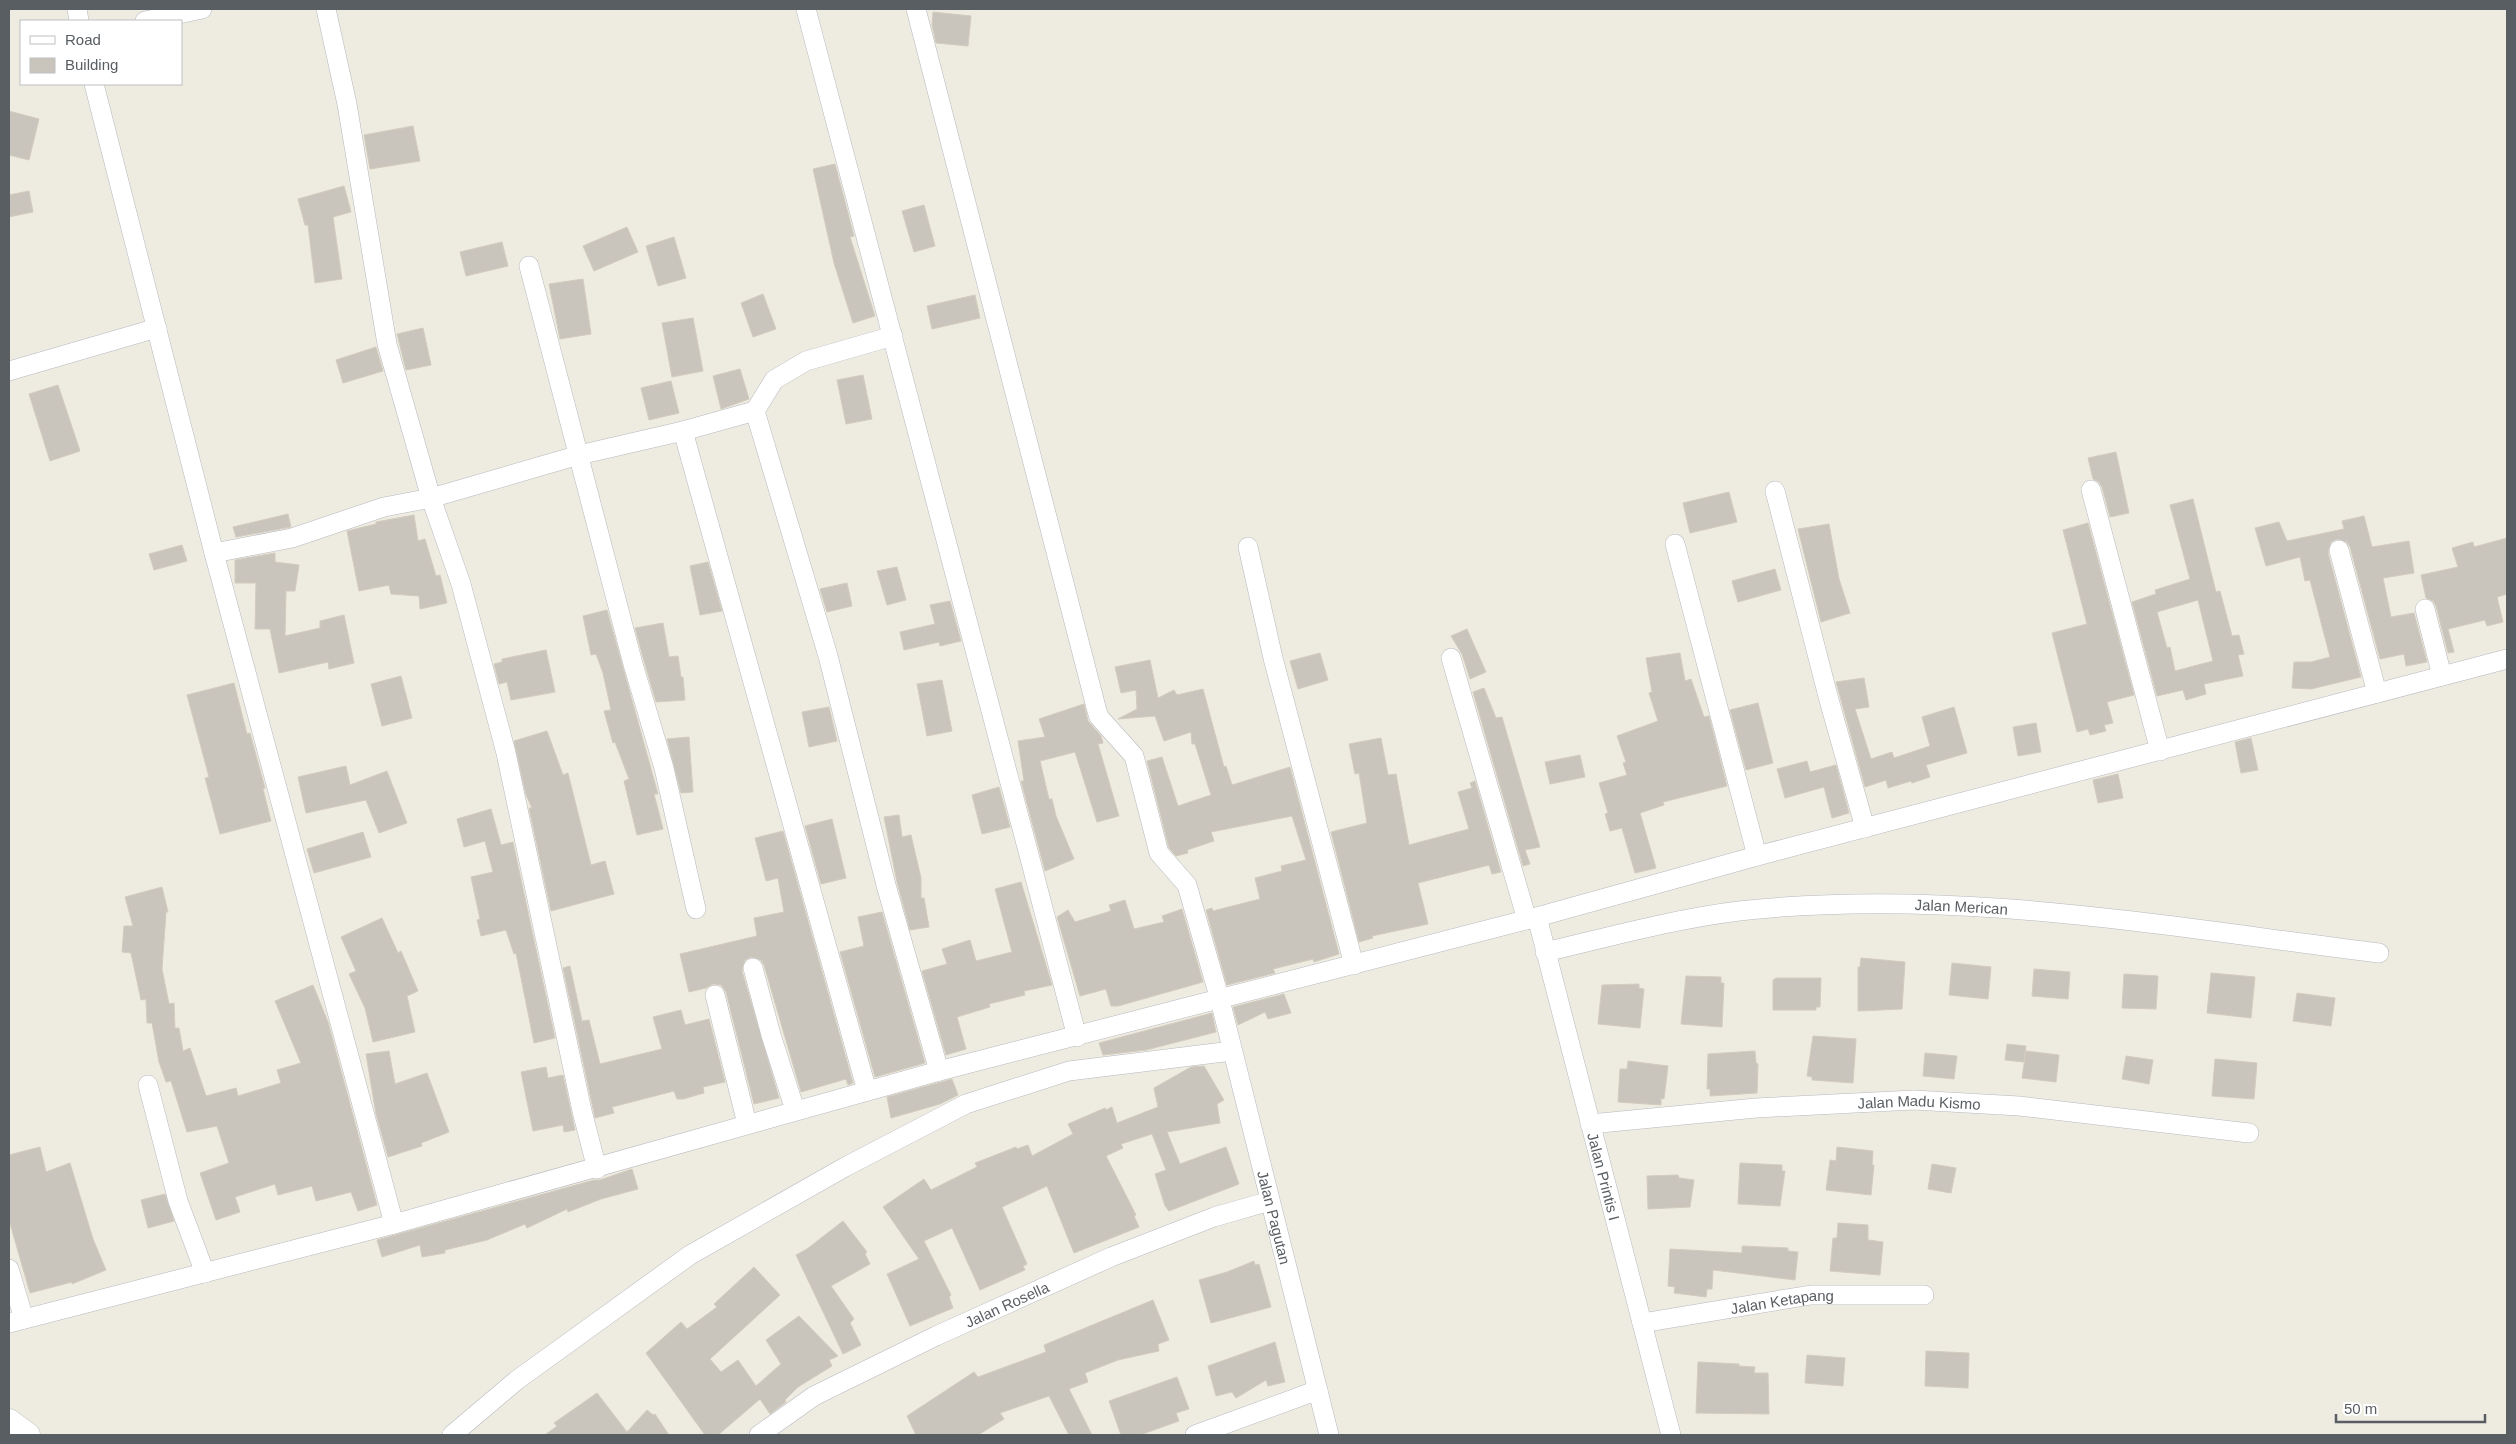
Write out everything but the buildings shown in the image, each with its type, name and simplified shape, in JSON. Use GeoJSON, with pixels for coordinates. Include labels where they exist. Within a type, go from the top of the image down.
{"type":"FeatureCollection","features":[{"type":"Feature","properties":{"kind":"street"},"geometry":{"type":"LineString","coordinates":[[149,20],[202,9]]}},
{"type":"Feature","properties":{"kind":"street"},"geometry":{"type":"LineString","coordinates":[[326,9],[346,98],[387,344],[431,498],[461,584],[506,753],[582,1111],[597,1169]]}},
{"type":"Feature","properties":{"kind":"street"},"geometry":{"type":"LineString","coordinates":[[806,9],[917,425],[932,494],[969,625],[998,746],[1077,1037]]}},
{"type":"Feature","properties":{"kind":"street","name":"Jalan Pagutan"},"geometry":{"type":"LineString","coordinates":[[916,9],[1097,711],[1099,717],[1134,756],[1159,853],[1187,884],[1220,1000],[1329,1435]]}},
{"type":"Feature","properties":{"kind":"street"},"geometry":{"type":"LineString","coordinates":[[94,85],[214,553],[394,1224]]}},
{"type":"Feature","properties":{"kind":"street"},"geometry":{"type":"LineString","coordinates":[[529,266],[633,664],[664,768],[696,909]]}},
{"type":"Feature","properties":{"kind":"street"},"geometry":{"type":"LineString","coordinates":[[9,371],[157,328]]}},
{"type":"Feature","properties":{"kind":"street"},"geometry":{"type":"LineString","coordinates":[[214,553],[292,538],[384,507],[431,498],[579,456],[683,431],[754,411],[774,380],[806,361],[893,336]]}},
{"type":"Feature","properties":{"kind":"street"},"geometry":{"type":"LineString","coordinates":[[754,411],[826,647],[886,885],[939,1071]]}},
{"type":"Feature","properties":{"kind":"street"},"geometry":{"type":"LineString","coordinates":[[683,431],[867,1091]]}},
{"type":"Feature","properties":{"kind":"street"},"geometry":{"type":"LineString","coordinates":[[2092,490],[2160,751]]}},
{"type":"Feature","properties":{"kind":"street"},"geometry":{"type":"LineString","coordinates":[[1775,491],[1829,700],[1865,828]]}},
{"type":"Feature","properties":{"kind":"street"},"geometry":{"type":"LineString","coordinates":[[1675,544],[1757,856]]}},
{"type":"Feature","properties":{"kind":"street"},"geometry":{"type":"LineString","coordinates":[[1248,547],[1273,658],[1354,965]]}},
{"type":"Feature","properties":{"kind":"street"},"geometry":{"type":"LineString","coordinates":[[2339,550],[2377,693]]}},
{"type":"Feature","properties":{"kind":"street"},"geometry":{"type":"LineString","coordinates":[[2425,608],[2442,676]]}},
{"type":"Feature","properties":{"kind":"street","name":"Jalan Printis I"},"geometry":{"type":"LineString","coordinates":[[1451,658],[1532,919],[1545,952],[1671,1435]]}},
{"type":"Feature","properties":{"kind":"street"},"geometry":{"type":"LineString","coordinates":[[9,1269],[16,1321],[394,1224],[597,1169],[795,1110],[939,1071],[1532,919],[1757,856],[2507,659]]}},
{"type":"Feature","properties":{"kind":"street","name":"Jalan Merican"},"geometry":{"type":"LineString","coordinates":[[1545,952],[1651,928],[1738,912],[1815,906],[1907,903],[2054,913],[2380,953]]}},
{"type":"Feature","properties":{"kind":"street"},"geometry":{"type":"LineString","coordinates":[[753,968],[795,1110]]}},
{"type":"Feature","properties":{"kind":"street"},"geometry":{"type":"LineString","coordinates":[[716,995],[747,1124]]}},
{"type":"Feature","properties":{"kind":"street"},"geometry":{"type":"LineString","coordinates":[[452,1435],[517,1380],[690,1255],[845,1167],[966,1104],[1069,1071],[1232,1051]]}},
{"type":"Feature","properties":{"kind":"street"},"geometry":{"type":"LineString","coordinates":[[148,1085],[178,1201],[205,1273]]}},
{"type":"Feature","properties":{"kind":"street","name":"Jalan Madu Kismo"},"geometry":{"type":"LineString","coordinates":[[1590,1124],[1756,1108],[1914,1100],[2019,1106],[2249,1133]]}},
{"type":"Feature","properties":{"kind":"street","name":"Jalan Rosella"},"geometry":{"type":"LineString","coordinates":[[759,1435],[814,1396],[936,1336],[1111,1257],[1214,1217],[1270,1201]]}},
{"type":"Feature","properties":{"kind":"street","name":"Jalan Ketapang"},"geometry":{"type":"LineString","coordinates":[[1642,1323],[1811,1295],[1924,1295]]}},
{"type":"Feature","properties":{"kind":"street"},"geometry":{"type":"LineString","coordinates":[[1195,1435],[1318,1390]]}},
{"type":"Feature","properties":{"kind":"street"},"geometry":{"type":"LineString","coordinates":[[9,1421],[28,1435]]}}]}
